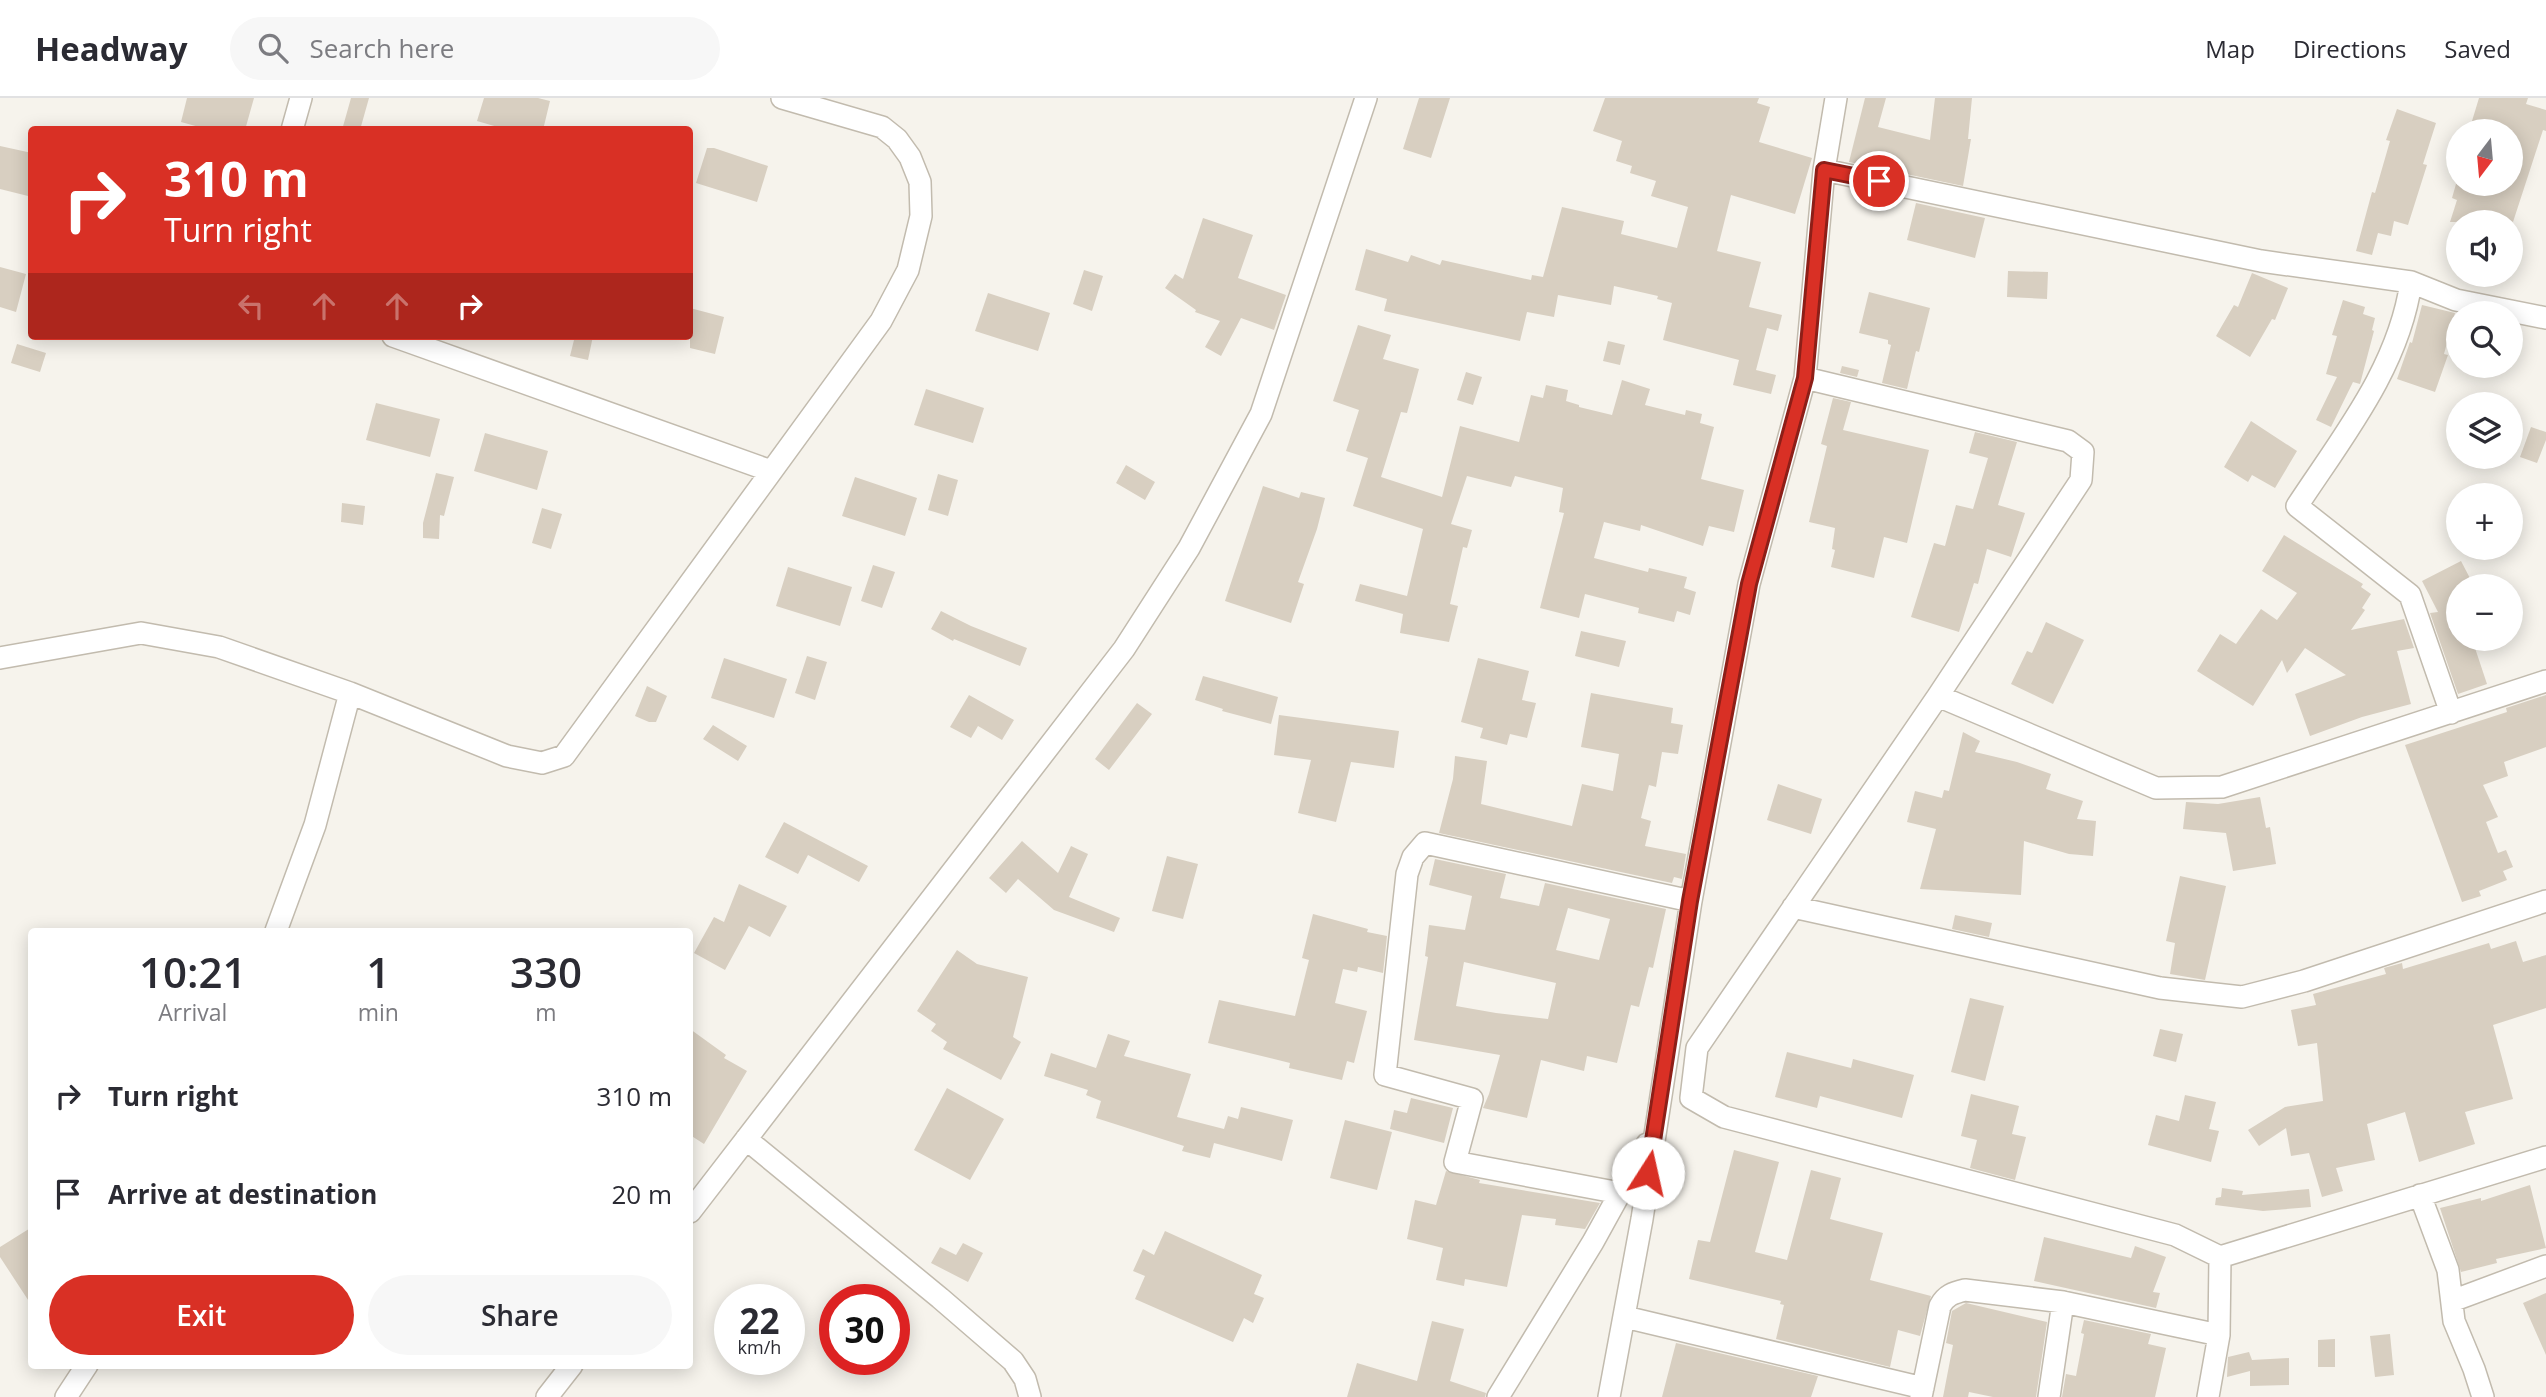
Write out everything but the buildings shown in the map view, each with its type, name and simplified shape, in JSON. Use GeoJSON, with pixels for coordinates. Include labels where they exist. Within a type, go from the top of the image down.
{"type":"FeatureCollection","features":[{"type":"Feature","properties":{"kind":"street"},"geometry":{"type":"LineString","coordinates":[[293,126],[301,98]]}},
{"type":"Feature","properties":{"kind":"street"},"geometry":{"type":"LineString","coordinates":[[0,658],[141,633],[219,647],[350,692],[507,756],[542,763],[564,756],[881,321],[908,270],[921,216],[920,182],[910,157],[897,139],[882,127],[782,98]]}},
{"type":"Feature","properties":{"kind":"street"},"geometry":{"type":"LineString","coordinates":[[693,1208],[1124,649],[1189,548],[1261,414],[1366,98]]}},
{"type":"Feature","properties":{"kind":"street"},"geometry":{"type":"LineString","coordinates":[[1609,1397],[1625,1317],[1690,901],[1749,584],[1805,378],[1824,170],[1836,98]]}},
{"type":"Feature","properties":{"kind":"street"},"geometry":{"type":"LineString","coordinates":[[1824,170],[2261,261],[2412,282],[2456,300],[2546,318]]}},
{"type":"Feature","properties":{"kind":"street"},"geometry":{"type":"LineString","coordinates":[[2412,282],[2408,308],[2381,377],[2297,506],[2410,595],[2451,713]]}},
{"type":"Feature","properties":{"kind":"street"},"geometry":{"type":"LineString","coordinates":[[404,340],[771,471]]}},
{"type":"Feature","properties":{"kind":"street"},"geometry":{"type":"LineString","coordinates":[[1805,378],[2068,441],[2083,452],[2081,480],[1938,696],[1697,1048],[1691,1098],[1724,1117],[2175,1235],[2220,1256],[2546,1157]]}},
{"type":"Feature","properties":{"kind":"street"},"geometry":{"type":"LineString","coordinates":[[1938,696],[2156,788],[2222,787],[2546,681]]}},
{"type":"Feature","properties":{"kind":"street"},"geometry":{"type":"LineString","coordinates":[[277,928],[314,825],[350,692]]}},
{"type":"Feature","properties":{"kind":"street"},"geometry":{"type":"LineString","coordinates":[[1620,1193],[1455,1162],[1472,1099],[1385,1075],[1407,874],[1413,857],[1425,843],[1690,901]]}},
{"type":"Feature","properties":{"kind":"street"},"geometry":{"type":"LineString","coordinates":[[1793,907],[2160,988],[2242,997],[2304,981],[2546,901]]}},
{"type":"Feature","properties":{"kind":"street"},"geometry":{"type":"LineString","coordinates":[[1498,1397],[1593,1242],[1656,1127]]}},
{"type":"Feature","properties":{"kind":"street"},"geometry":{"type":"LineString","coordinates":[[746,1139],[1013,1361],[1024,1379],[1030,1397]]}},
{"type":"Feature","properties":{"kind":"street"},"geometry":{"type":"LineString","coordinates":[[2420,1195],[2448,1269],[2454,1321],[2483,1397]]}},
{"type":"Feature","properties":{"kind":"street"},"geometry":{"type":"LineString","coordinates":[[2208,1397],[2219,1335],[2220,1256]]}},
{"type":"Feature","properties":{"kind":"street"},"geometry":{"type":"LineString","coordinates":[[2452,1301],[2546,1266]]}},
{"type":"Feature","properties":{"kind":"street"},"geometry":{"type":"LineString","coordinates":[[1625,1317],[1922,1393],[1940,1307],[1944,1298],[1965,1290],[2063,1302],[2219,1335]]}},
{"type":"Feature","properties":{"kind":"street"},"geometry":{"type":"LineString","coordinates":[[2049,1397],[2063,1302]]}},
{"type":"Feature","properties":{"kind":"street"},"geometry":{"type":"LineString","coordinates":[[66,1397],[84,1369]]}},
{"type":"Feature","properties":{"kind":"street"},"geometry":{"type":"LineString","coordinates":[[547,1397],[569,1369]]}},
{"type":"Feature","properties":{"kind":"route"},"geometry":{"type":"LineString","coordinates":[[1648,1173],[1690,901],[1749,584],[1805,378],[1824,170],[1879,181]]}}]}
